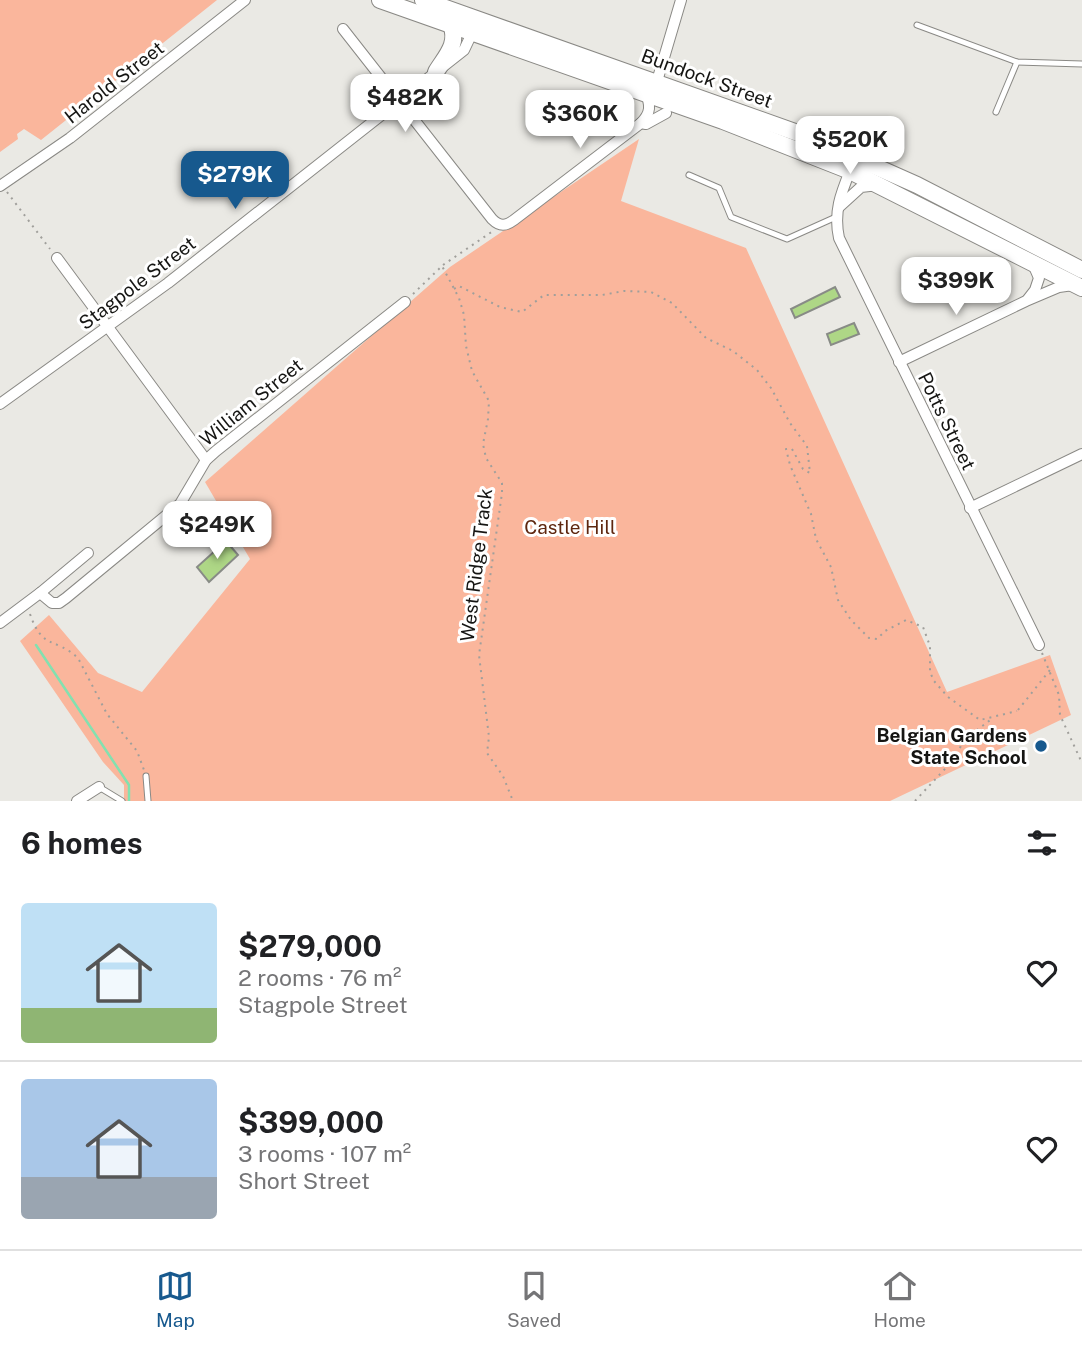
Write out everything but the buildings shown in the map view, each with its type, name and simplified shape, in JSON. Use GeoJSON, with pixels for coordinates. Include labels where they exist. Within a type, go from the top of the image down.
{"type":"FeatureCollection","features":[{"type":"Feature","properties":{"kind":"main road","name":"Bundock Street"},"geometry":{"type":"LineString","coordinates":[[380,0],[451,25],[475,27]]}},
{"type":"Feature","properties":{"kind":"main road","name":"Bundock Street"},"geometry":{"type":"LineString","coordinates":[[423,0],[475,27],[853,164],[1080,281]]}},
{"type":"Feature","properties":{"kind":"main road"},"geometry":{"type":"LineString","coordinates":[[436,72],[453,46],[454,32],[451,25]]}},
{"type":"Feature","properties":{"kind":"main road","name":"Bundock Street"},"geometry":{"type":"LineString","coordinates":[[853,164],[881,185],[1031,261],[1080,281]]}},
{"type":"Feature","properties":{"kind":"street","name":"Harold Street"},"geometry":{"type":"LineString","coordinates":[[1,185],[70,138],[245,0]]}},
{"type":"Feature","properties":{"kind":"street"},"geometry":{"type":"LineString","coordinates":[[343,29],[492,219],[497,224],[508,225],[646,118],[652,90],[681,0]]}},
{"type":"Feature","properties":{"kind":"street","name":"Stagpole Street"},"geometry":{"type":"LineString","coordinates":[[0,404],[109,327],[400,101],[464,50],[475,27]]}},
{"type":"Feature","properties":{"kind":"street"},"geometry":{"type":"LineString","coordinates":[[640,123],[646,124],[666,113]]}},
{"type":"Feature","properties":{"kind":"street"},"geometry":{"type":"LineString","coordinates":[[836,213],[853,164]]}},
{"type":"Feature","properties":{"kind":"street"},"geometry":{"type":"LineString","coordinates":[[836,213],[861,187],[881,185]]}},
{"type":"Feature","properties":{"kind":"street","name":"Potts Street"},"geometry":{"type":"LineString","coordinates":[[836,213],[843,247],[1039,645]]}},
{"type":"Feature","properties":{"kind":"street"},"geometry":{"type":"LineString","coordinates":[[57,258],[206,460]]}},
{"type":"Feature","properties":{"kind":"street"},"geometry":{"type":"LineString","coordinates":[[1026,301],[1035,290],[1039,278],[1031,261]]}},
{"type":"Feature","properties":{"kind":"street"},"geometry":{"type":"LineString","coordinates":[[899,362],[1026,301],[1080,281]]}},
{"type":"Feature","properties":{"kind":"street","name":"William Street"},"geometry":{"type":"LineString","coordinates":[[40,593],[52,603],[59,603],[66,598],[180,504],[206,460],[405,302]]}},
{"type":"Feature","properties":{"kind":"street"},"geometry":{"type":"LineString","coordinates":[[971,508],[1082,454]]}},
{"type":"Feature","properties":{"kind":"street"},"geometry":{"type":"LineString","coordinates":[[0,623],[88,553]]}},
{"type":"Feature","properties":{"kind":"street"},"geometry":{"type":"LineString","coordinates":[[77,801],[99,786]]}},
{"type":"Feature","properties":{"kind":"lane"},"geometry":{"type":"LineString","coordinates":[[916,25],[1017,62],[1082,64]]}},
{"type":"Feature","properties":{"kind":"lane"},"geometry":{"type":"LineString","coordinates":[[996,112],[1017,62]]}},
{"type":"Feature","properties":{"kind":"lane"},"geometry":{"type":"LineString","coordinates":[[689,175],[719,188],[731,217],[787,239],[836,213]]}},
{"type":"Feature","properties":{"kind":"lane"},"geometry":{"type":"LineString","coordinates":[[146,776],[148,801]]}},
{"type":"Feature","properties":{"kind":"lane"},"geometry":{"type":"LineString","coordinates":[[99,786],[122,801]]}},
{"type":"Feature","properties":{"kind":"path"},"geometry":{"type":"LineString","coordinates":[[1,185],[57,258]]}},
{"type":"Feature","properties":{"kind":"path"},"geometry":{"type":"LineString","coordinates":[[405,302],[442,266],[496,228],[508,225]]}},
{"type":"Feature","properties":{"kind":"path","name":"West Ridge Track"},"geometry":{"type":"LineString","coordinates":[[442,266],[464,315],[466,346],[472,371],[489,401],[483,444],[486,458],[502,483],[480,655],[489,737],[488,753],[503,776],[513,801]]}},
{"type":"Feature","properties":{"kind":"path"},"geometry":{"type":"LineString","coordinates":[[454,289],[459,286],[500,307],[522,312],[544,295],[651,292],[672,303],[706,338],[733,352],[757,370],[807,446],[810,473],[803,469],[792,449],[786,449],[790,465],[811,514],[816,539],[831,567],[838,600],[851,620],[869,638],[877,639],[885,631],[906,620],[923,627],[930,646],[930,672],[934,681],[948,697],[980,720],[1017,711],[1050,670]]}},
{"type":"Feature","properties":{"kind":"path"},"geometry":{"type":"LineString","coordinates":[[26,603],[36,632],[78,658],[107,714],[137,751],[146,776]]}},
{"type":"Feature","properties":{"kind":"path"},"geometry":{"type":"LineString","coordinates":[[1039,645],[1059,695],[1060,715],[1082,762]]}},
{"type":"Feature","properties":{"kind":"path"},"geometry":{"type":"LineString","coordinates":[[915,801],[957,756],[966,733],[976,730],[995,717]]}},
{"type":"Feature","properties":{"kind":"green space"},"geometry":{"type":"Polygon","coordinates":[[[0,0],[217,0],[41,140],[24,129],[17,134],[18,139],[0,152],[0,0]]]}},
{"type":"Feature","properties":{"kind":"green space","name":"Castle Hill"},"geometry":{"type":"Polygon","coordinates":[[[639,139],[621,201],[746,248],[947,692],[1050,655],[1071,715],[890,801],[124,801],[124,785],[103,762],[20,641],[49,615],[98,673],[142,692],[250,559],[205,482],[450,267],[639,139]]]}},
{"type":"Feature","properties":{"kind":"waterway"},"geometry":{"type":"LineString","coordinates":[[36,645],[129,785],[129,801]]}},
{"type":"Feature","properties":{"kind":"place","name":"Belgian Gardens State School"},"geometry":{"type":"Point","coordinates":[1041,746]}}]}
